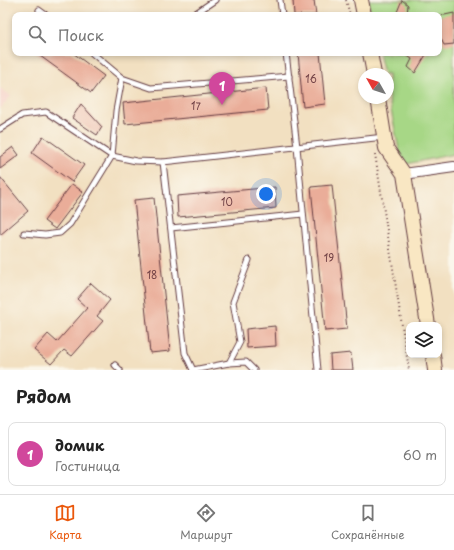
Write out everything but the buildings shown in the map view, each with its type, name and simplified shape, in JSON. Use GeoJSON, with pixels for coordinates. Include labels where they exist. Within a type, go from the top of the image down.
{"type":"FeatureCollection","features":[{"type":"Feature","properties":{"kind":"main road"},"geometry":{"type":"LineString","coordinates":[[361,0],[363,12]]}},
{"type":"Feature","properties":{"kind":"main road"},"geometry":{"type":"LineString","coordinates":[[371,56],[373,68]]}},
{"type":"Feature","properties":{"kind":"main road"},"geometry":{"type":"LineString","coordinates":[[378,104],[378,138],[404,174],[428,322]]}},
{"type":"Feature","properties":{"kind":"main road"},"geometry":{"type":"LineString","coordinates":[[433,358],[435,370]]}},
{"type":"Feature","properties":{"kind":"street"},"geometry":{"type":"LineString","coordinates":[[404,174],[454,167]]}},
{"type":"Feature","properties":{"kind":"lane"},"geometry":{"type":"LineString","coordinates":[[197,12],[215,0]]}},
{"type":"Feature","properties":{"kind":"lane"},"geometry":{"type":"LineString","coordinates":[[280,0],[282,12]]}},
{"type":"Feature","properties":{"kind":"lane"},"geometry":{"type":"LineString","coordinates":[[96,56],[122,78],[151,88],[289,76]]}},
{"type":"Feature","properties":{"kind":"lane"},"geometry":{"type":"LineString","coordinates":[[286,56],[297,147],[318,370]]}},
{"type":"Feature","properties":{"kind":"lane"},"geometry":{"type":"LineString","coordinates":[[24,233],[45,235],[60,233],[70,224],[112,156],[116,111],[122,78]]}},
{"type":"Feature","properties":{"kind":"lane"},"geometry":{"type":"LineString","coordinates":[[0,129],[22,115],[46,112],[112,156],[136,161],[163,162],[378,138]]}},
{"type":"Feature","properties":{"kind":"lane"},"geometry":{"type":"LineString","coordinates":[[163,162],[185,353],[193,370],[229,363],[246,362],[254,370]]}},
{"type":"Feature","properties":{"kind":"lane"},"geometry":{"type":"LineString","coordinates":[[171,228],[303,214]]}},
{"type":"Feature","properties":{"kind":"lane"},"geometry":{"type":"LineString","coordinates":[[229,363],[240,342],[233,302],[249,260]]}},
{"type":"Feature","properties":{"kind":"lane"},"geometry":{"type":"LineString","coordinates":[[115,365],[120,370]]}},
{"type":"Feature","properties":{"kind":"path"},"geometry":{"type":"LineString","coordinates":[[346,0],[349,12]]}},
{"type":"Feature","properties":{"kind":"path"},"geometry":{"type":"LineString","coordinates":[[378,138],[409,370]]}},
{"type":"Feature","properties":{"kind":"shaded area"},"geometry":{"type":"Polygon","coordinates":[[[0,88],[11,96],[0,109],[0,88]]]}},
{"type":"Feature","properties":{"kind":"green space"},"geometry":{"type":"Polygon","coordinates":[[[368,0],[454,0],[454,154],[402,165],[390,104],[394,104],[394,68],[383,68],[380,56],[442,56],[442,12],[370,12],[368,0]]]}},
{"type":"Feature","properties":{"kind":"place","name":"домик"},"geometry":{"type":"Point","coordinates":[222,105]}}]}
